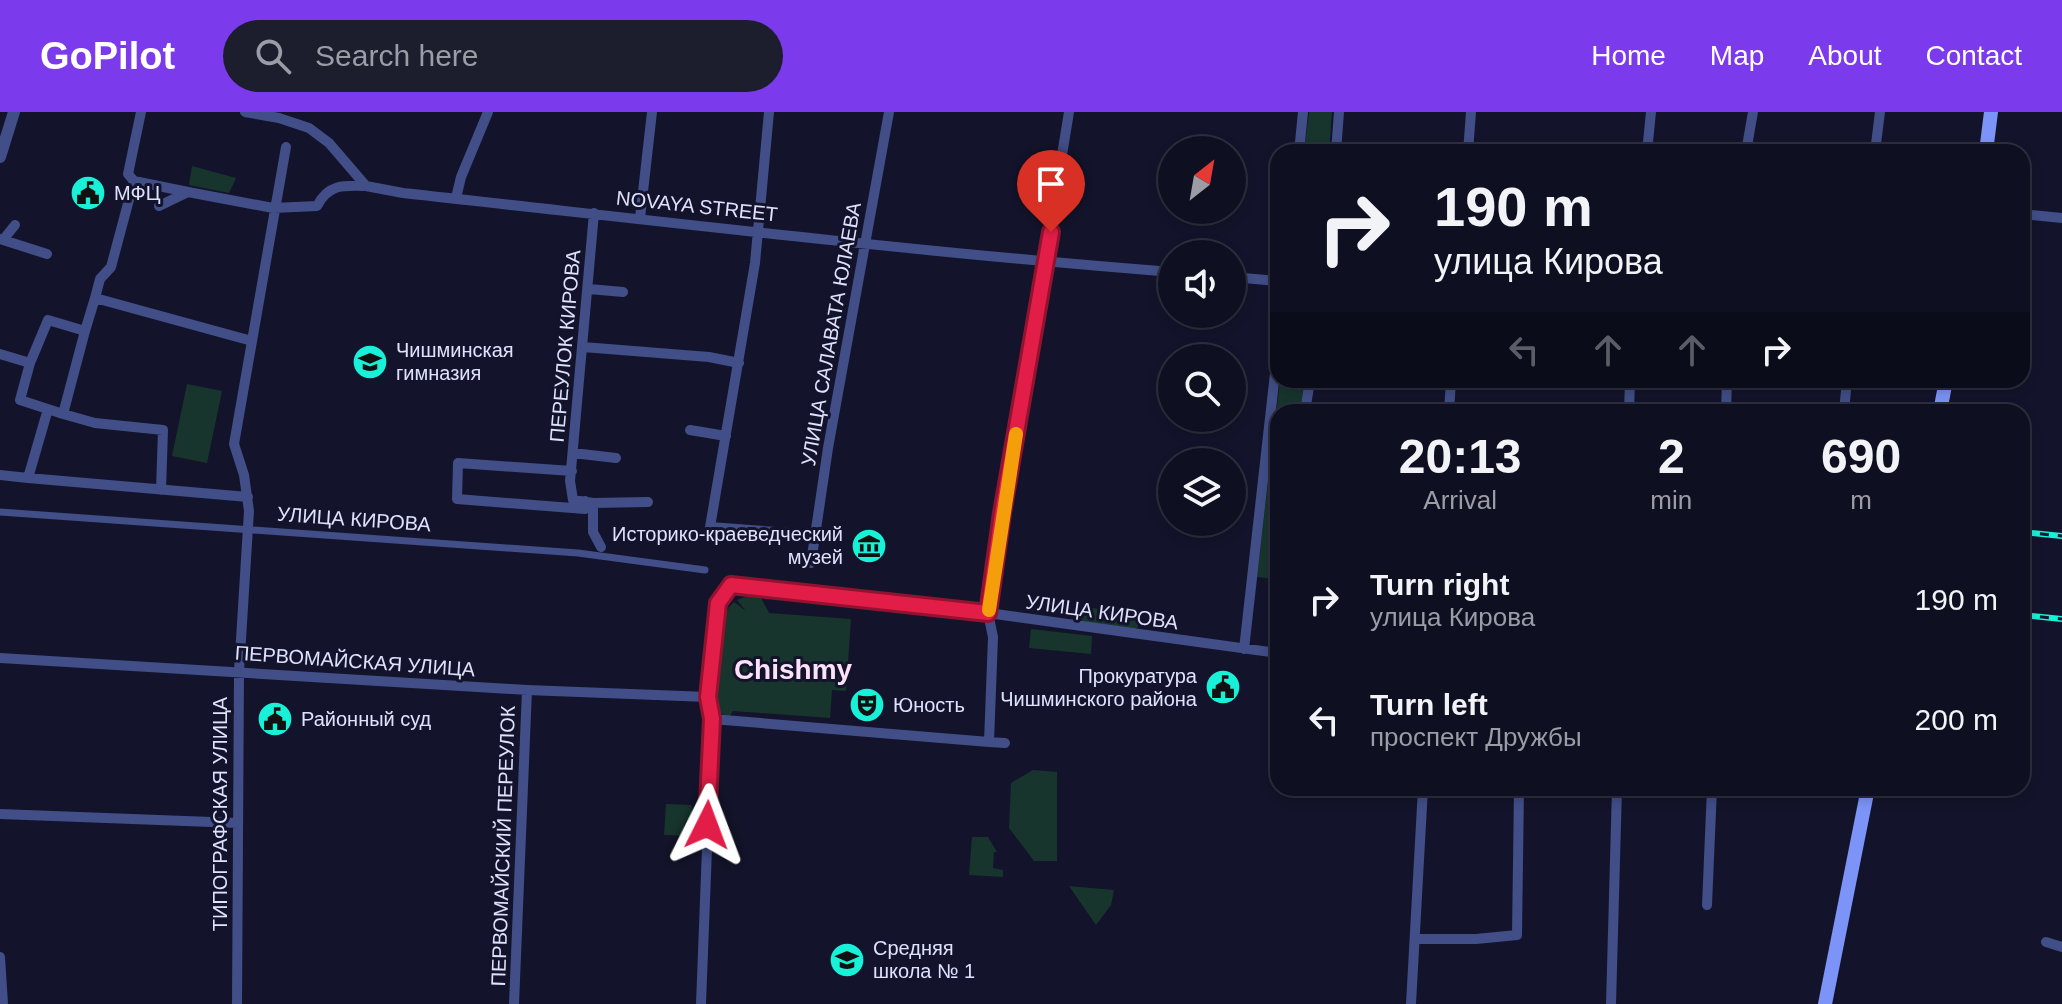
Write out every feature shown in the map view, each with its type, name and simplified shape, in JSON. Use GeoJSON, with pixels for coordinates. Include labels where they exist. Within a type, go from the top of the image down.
{"type":"FeatureCollection","features":[{"type":"Feature","properties":{"kind":"main road"},"geometry":{"type":"LineString","coordinates":[[1987,144],[1991,112]]}},
{"type":"Feature","properties":{"kind":"main road"},"geometry":{"type":"LineString","coordinates":[[1825,1004],[1866,796]]}},
{"type":"Feature","properties":{"kind":"street"},"geometry":{"type":"LineString","coordinates":[[0,157],[14,112]]}},
{"type":"Feature","properties":{"kind":"street"},"geometry":{"type":"LineString","coordinates":[[63,414],[100,279],[111,267],[134,181],[128,174],[141,112]]}},
{"type":"Feature","properties":{"kind":"street"},"geometry":{"type":"LineString","coordinates":[[245,112],[279,118],[309,128],[329,143],[366,186]]}},
{"type":"Feature","properties":{"kind":"street"},"geometry":{"type":"LineString","coordinates":[[456,198],[461,177],[488,112]]}},
{"type":"Feature","properties":{"kind":"street"},"geometry":{"type":"LineString","coordinates":[[640,218],[652,112]]}},
{"type":"Feature","properties":{"kind":"street"},"geometry":{"type":"LineString","coordinates":[[769,112],[759,231],[710,527],[789,533]]}},
{"type":"Feature","properties":{"kind":"street","name":"УЛИЦА САЛАВАТА ЮЛАЕВА"},"geometry":{"type":"LineString","coordinates":[[811,563],[828,448],[889,112]]}},
{"type":"Feature","properties":{"kind":"street"},"geometry":{"type":"LineString","coordinates":[[989,742],[993,637],[988,613],[1069,112]]}},
{"type":"Feature","properties":{"kind":"street"},"geometry":{"type":"LineString","coordinates":[[1300,144],[1303,112]]}},
{"type":"Feature","properties":{"kind":"street"},"geometry":{"type":"LineString","coordinates":[[1337,144],[1339,112]]}},
{"type":"Feature","properties":{"kind":"street"},"geometry":{"type":"LineString","coordinates":[[1469,144],[1471,112]]}},
{"type":"Feature","properties":{"kind":"street"},"geometry":{"type":"LineString","coordinates":[[1648,144],[1651,112]]}},
{"type":"Feature","properties":{"kind":"street"},"geometry":{"type":"LineString","coordinates":[[1747,144],[1753,112]]}},
{"type":"Feature","properties":{"kind":"street"},"geometry":{"type":"LineString","coordinates":[[1876,144],[1880,112]]}},
{"type":"Feature","properties":{"kind":"street","name":"ТИПОГРАФСКАЯ УЛИЦА"},"geometry":{"type":"LineString","coordinates":[[237,1004],[239,671],[248,497],[234,444],[286,147]]}},
{"type":"Feature","properties":{"kind":"street","name":"NOVAYA STREET"},"geometry":{"type":"LineString","coordinates":[[134,181],[273,208],[317,206],[322,196],[340,184],[366,186],[1046,262],[1158,271]]}},
{"type":"Feature","properties":{"kind":"street"},"geometry":{"type":"LineString","coordinates":[[159,206],[188,192]]}},
{"type":"Feature","properties":{"kind":"street","name":"ПЕРЕУЛОК КИРОВА"},"geometry":{"type":"LineString","coordinates":[[571,476],[594,213]]}},
{"type":"Feature","properties":{"kind":"street"},"geometry":{"type":"LineString","coordinates":[[2030,215],[2062,218]]}},
{"type":"Feature","properties":{"kind":"street"},"geometry":{"type":"LineString","coordinates":[[15,225],[1,239],[47,254]]}},
{"type":"Feature","properties":{"kind":"street"},"geometry":{"type":"LineString","coordinates":[[1246,278],[1270,280]]}},
{"type":"Feature","properties":{"kind":"street"},"geometry":{"type":"LineString","coordinates":[[589,289],[623,292]]}},
{"type":"Feature","properties":{"kind":"street"},"geometry":{"type":"LineString","coordinates":[[95,298],[252,341]]}},
{"type":"Feature","properties":{"kind":"street"},"geometry":{"type":"LineString","coordinates":[[85,331],[48,320],[30,363],[20,400],[95,423],[163,430],[161,490]]}},
{"type":"Feature","properties":{"kind":"street"},"geometry":{"type":"LineString","coordinates":[[583,347],[672,353],[739,363]]}},
{"type":"Feature","properties":{"kind":"street"},"geometry":{"type":"LineString","coordinates":[[0,354],[30,363]]}},
{"type":"Feature","properties":{"kind":"street"},"geometry":{"type":"LineString","coordinates":[[28,478],[48,409]]}},
{"type":"Feature","properties":{"kind":"street"},"geometry":{"type":"LineString","coordinates":[[1244,649],[1270,418]]}},
{"type":"Feature","properties":{"kind":"street"},"geometry":{"type":"LineString","coordinates":[[690,430],[726,436]]}},
{"type":"Feature","properties":{"kind":"street"},"geometry":{"type":"LineString","coordinates":[[573,453],[616,458]]}},
{"type":"Feature","properties":{"kind":"street"},"geometry":{"type":"LineString","coordinates":[[589,502],[585,509],[457,499],[458,463],[571,476],[573,500],[648,502]]}},
{"type":"Feature","properties":{"kind":"street"},"geometry":{"type":"LineString","coordinates":[[0,475],[248,497]]}},
{"type":"Feature","properties":{"kind":"street"},"geometry":{"type":"LineString","coordinates":[[589,502],[593,532],[601,547]]}},
{"type":"Feature","properties":{"kind":"street","name":"УЛИЦА КИРОВА"},"geometry":{"type":"LineString","coordinates":[[0,512],[578,553],[705,570]]}},
{"type":"Feature","properties":{"kind":"street","name":"УЛИЦА КИРОВА"},"geometry":{"type":"LineString","coordinates":[[708,697],[718,603],[731,585],[988,613],[1270,652]]}},
{"type":"Feature","properties":{"kind":"street","name":"ПЕРВОМАЙСКАЯ УЛИЦА"},"geometry":{"type":"LineString","coordinates":[[0,658],[527,690],[708,697]]}},
{"type":"Feature","properties":{"kind":"street","name":"ПЕРВОМАЙСКИЙ ПЕРЕУЛОК"},"geometry":{"type":"LineString","coordinates":[[514,1004],[527,690]]}},
{"type":"Feature","properties":{"kind":"street"},"geometry":{"type":"LineString","coordinates":[[701,1004],[712,719],[708,697]]}},
{"type":"Feature","properties":{"kind":"street"},"geometry":{"type":"LineString","coordinates":[[712,719],[1005,743]]}},
{"type":"Feature","properties":{"kind":"street"},"geometry":{"type":"LineString","coordinates":[[1411,1004],[1423,796]]}},
{"type":"Feature","properties":{"kind":"street"},"geometry":{"type":"LineString","coordinates":[[1415,939],[1517,935],[1519,796]]}},
{"type":"Feature","properties":{"kind":"street"},"geometry":{"type":"LineString","coordinates":[[1611,1004],[1617,796]]}},
{"type":"Feature","properties":{"kind":"street"},"geometry":{"type":"LineString","coordinates":[[1707,905],[1712,796]]}},
{"type":"Feature","properties":{"kind":"street"},"geometry":{"type":"LineString","coordinates":[[0,814],[238,823]]}},
{"type":"Feature","properties":{"kind":"street"},"geometry":{"type":"LineString","coordinates":[[2046,942],[2062,947]]}},
{"type":"Feature","properties":{"kind":"street"},"geometry":{"type":"LineString","coordinates":[[0,957],[3,1004]]}},
{"type":"Feature","properties":{"kind":"green space"},"geometry":{"type":"Polygon","coordinates":[[[1309,112],[1332,112],[1330,144],[1305,144],[1309,112]]]}},
{"type":"Feature","properties":{"kind":"green space"},"geometry":{"type":"Polygon","coordinates":[[[192,166],[236,178],[229,193],[189,185],[192,166]]]}},
{"type":"Feature","properties":{"kind":"green space"},"geometry":{"type":"Polygon","coordinates":[[[187,384],[222,391],[207,463],[172,456],[187,384]]]}},
{"type":"Feature","properties":{"kind":"green space"},"geometry":{"type":"Polygon","coordinates":[[[1279,388],[1306,388],[1304,404],[1277,404],[1279,388]]]}},
{"type":"Feature","properties":{"kind":"green space"},"geometry":{"type":"Polygon","coordinates":[[[1270,466],[1270,578],[1257,577],[1270,466]]]}},
{"type":"Feature","properties":{"kind":"green space"},"geometry":{"type":"Polygon","coordinates":[[[759,594],[769,613],[851,619],[846,691],[832,690],[830,718],[733,711],[729,717],[716,711],[725,610],[730,610],[727,609],[734,602],[746,611],[737,600],[759,594]]]}},
{"type":"Feature","properties":{"kind":"green space"},"geometry":{"type":"Polygon","coordinates":[[[1081,606],[1139,616],[1138,627],[1134,630],[1082,623],[1081,606]]]}},
{"type":"Feature","properties":{"kind":"green space"},"geometry":{"type":"Polygon","coordinates":[[[1031,629],[1092,636],[1091,654],[1029,648],[1031,629]]]}},
{"type":"Feature","properties":{"kind":"green space"},"geometry":{"type":"Polygon","coordinates":[[[1033,770],[1057,772],[1057,861],[1034,861],[1009,828],[1011,783],[1033,770]]]}},
{"type":"Feature","properties":{"kind":"green space"},"geometry":{"type":"Polygon","coordinates":[[[666,804],[692,805],[691,836],[664,835],[666,804]]]}},
{"type":"Feature","properties":{"kind":"green space"},"geometry":{"type":"Polygon","coordinates":[[[972,837],[988,837],[997,852],[994,852],[993,868],[1003,870],[1003,877],[969,875],[972,837]]]}},
{"type":"Feature","properties":{"kind":"green space"},"geometry":{"type":"Polygon","coordinates":[[[1069,886],[1114,890],[1111,905],[1096,925],[1069,886]]]}},
{"type":"Feature","properties":{"kind":"railway"},"geometry":{"type":"LineString","coordinates":[[2030,533],[2062,536]]}},
{"type":"Feature","properties":{"kind":"railway"},"geometry":{"type":"LineString","coordinates":[[2030,616],[2062,619]]}},
{"type":"Feature","properties":{"kind":"slow traffic"},"geometry":{"type":"LineString","coordinates":[[989,610],[1016,434]]}},
{"type":"Feature","properties":{"kind":"place","name":"МФЦ"},"geometry":{"type":"Point","coordinates":[88,193]}},
{"type":"Feature","properties":{"kind":"place","name":"Чишминская гимназия"},"geometry":{"type":"Point","coordinates":[370,362]}},
{"type":"Feature","properties":{"kind":"place","name":"Историко-краеведческий музей"},"geometry":{"type":"Point","coordinates":[869,546]}},
{"type":"Feature","properties":{"kind":"place","name":"Прокуратура Чишминского района"},"geometry":{"type":"Point","coordinates":[1223,687]}},
{"type":"Feature","properties":{"kind":"place","name":"Юность"},"geometry":{"type":"Point","coordinates":[867,705]}},
{"type":"Feature","properties":{"kind":"place","name":"Районный суд"},"geometry":{"type":"Point","coordinates":[275,719]}},
{"type":"Feature","properties":{"kind":"place","name":"Средняя школа № 1"},"geometry":{"type":"Point","coordinates":[847,960]}},
{"type":"Feature","properties":{"kind":"district","name":"Chishmy"},"geometry":{"type":"Point","coordinates":[793,669]}},
{"type":"Feature","properties":{"kind":"route"},"geometry":{"type":"LineString","coordinates":[[707,825],[712,719],[708,697],[718,603],[731,585],[988,613],[1002,513],[1051,232]]}}]}
